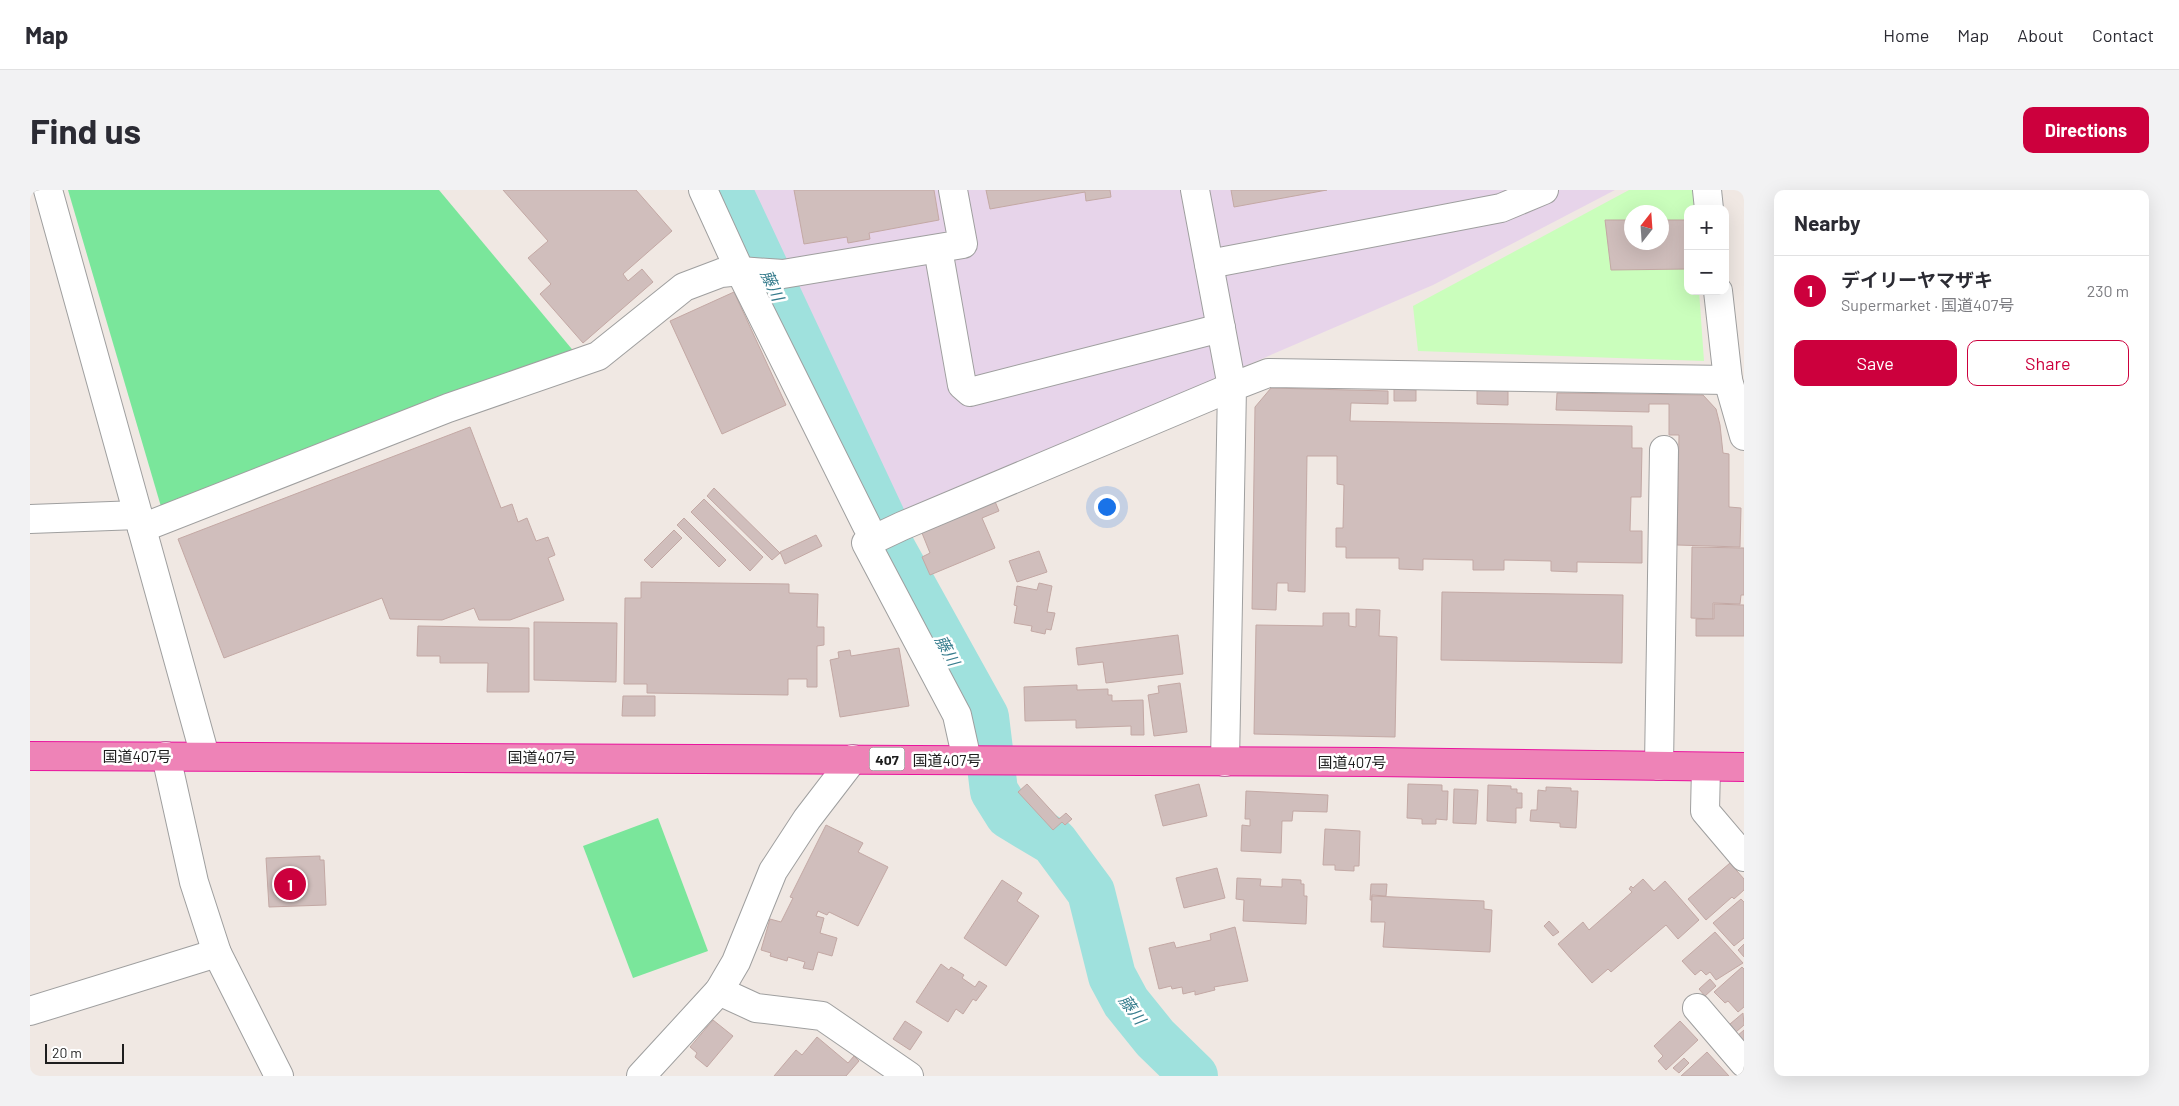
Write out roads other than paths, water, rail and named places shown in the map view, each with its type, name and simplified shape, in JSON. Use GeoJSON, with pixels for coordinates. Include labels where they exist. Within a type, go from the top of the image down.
{"type":"FeatureCollection","features":[{"type":"Feature","properties":{"kind":"highway","name":"国道407号"},"geometry":{"type":"LineString","coordinates":[[30,756],[1375,762],[1744,767]]}},
{"type":"Feature","properties":{"kind":"street"},"geometry":{"type":"LineString","coordinates":[[703,190],[740,271],[882,530]]}},
{"type":"Feature","properties":{"kind":"street"},"geometry":{"type":"LineString","coordinates":[[30,519],[140,522],[448,408],[598,356],[684,287],[721,273],[740,271],[783,274],[963,244],[953,190]]}},
{"type":"Feature","properties":{"kind":"street"},"geometry":{"type":"LineString","coordinates":[[1195,190],[1232,387],[1225,762]]}},
{"type":"Feature","properties":{"kind":"street"},"geometry":{"type":"LineString","coordinates":[[1209,264],[1501,208],[1544,190]]}},
{"type":"Feature","properties":{"kind":"street"},"geometry":{"type":"LineString","coordinates":[[1707,190],[1709,205]]}},
{"type":"Feature","properties":{"kind":"street"},"geometry":{"type":"LineString","coordinates":[[44,199],[140,522],[205,756]]}},
{"type":"Feature","properties":{"kind":"street"},"geometry":{"type":"LineString","coordinates":[[938,249],[962,385],[970,392],[1221,328]]}},
{"type":"Feature","properties":{"kind":"street"},"geometry":{"type":"LineString","coordinates":[[1718,295],[1728,380],[1744,436]]}},
{"type":"Feature","properties":{"kind":"street"},"geometry":{"type":"LineString","coordinates":[[967,760],[957,715],[866,543],[882,530],[1268,373],[1728,380]]}},
{"type":"Feature","properties":{"kind":"street"},"geometry":{"type":"LineString","coordinates":[[1659,766],[1664,450]]}},
{"type":"Feature","properties":{"kind":"street"},"geometry":{"type":"LineString","coordinates":[[166,756],[194,882],[217,953],[279,1076]]}},
{"type":"Feature","properties":{"kind":"street"},"geometry":{"type":"LineString","coordinates":[[641,1076],[719,991],[736,962],[773,871],[807,819],[853,759]]}},
{"type":"Feature","properties":{"kind":"street"},"geometry":{"type":"LineString","coordinates":[[1706,767],[1705,811],[1744,857]]}},
{"type":"Feature","properties":{"kind":"street"},"geometry":{"type":"LineString","coordinates":[[30,1011],[217,953]]}},
{"type":"Feature","properties":{"kind":"street"},"geometry":{"type":"LineString","coordinates":[[719,991],[756,1008],[822,1016],[909,1076]]}},
{"type":"Feature","properties":{"kind":"street"},"geometry":{"type":"LineString","coordinates":[[1696,1008],[1744,1062]]}},
{"type":"Feature","properties":{"kind":"waterway","name":"藤川"},"geometry":{"type":"LineString","coordinates":[[728,190],[882,519],[889,544],[985,717],[994,791],[1009,815],[1054,842],[1091,892],[1112,976],[1126,1002],[1155,1038],[1194,1076]]}},
{"type":"Feature","properties":{"kind":"place","name":"デイリーヤマザキ"},"geometry":{"type":"Point","coordinates":[290,884]}}]}
